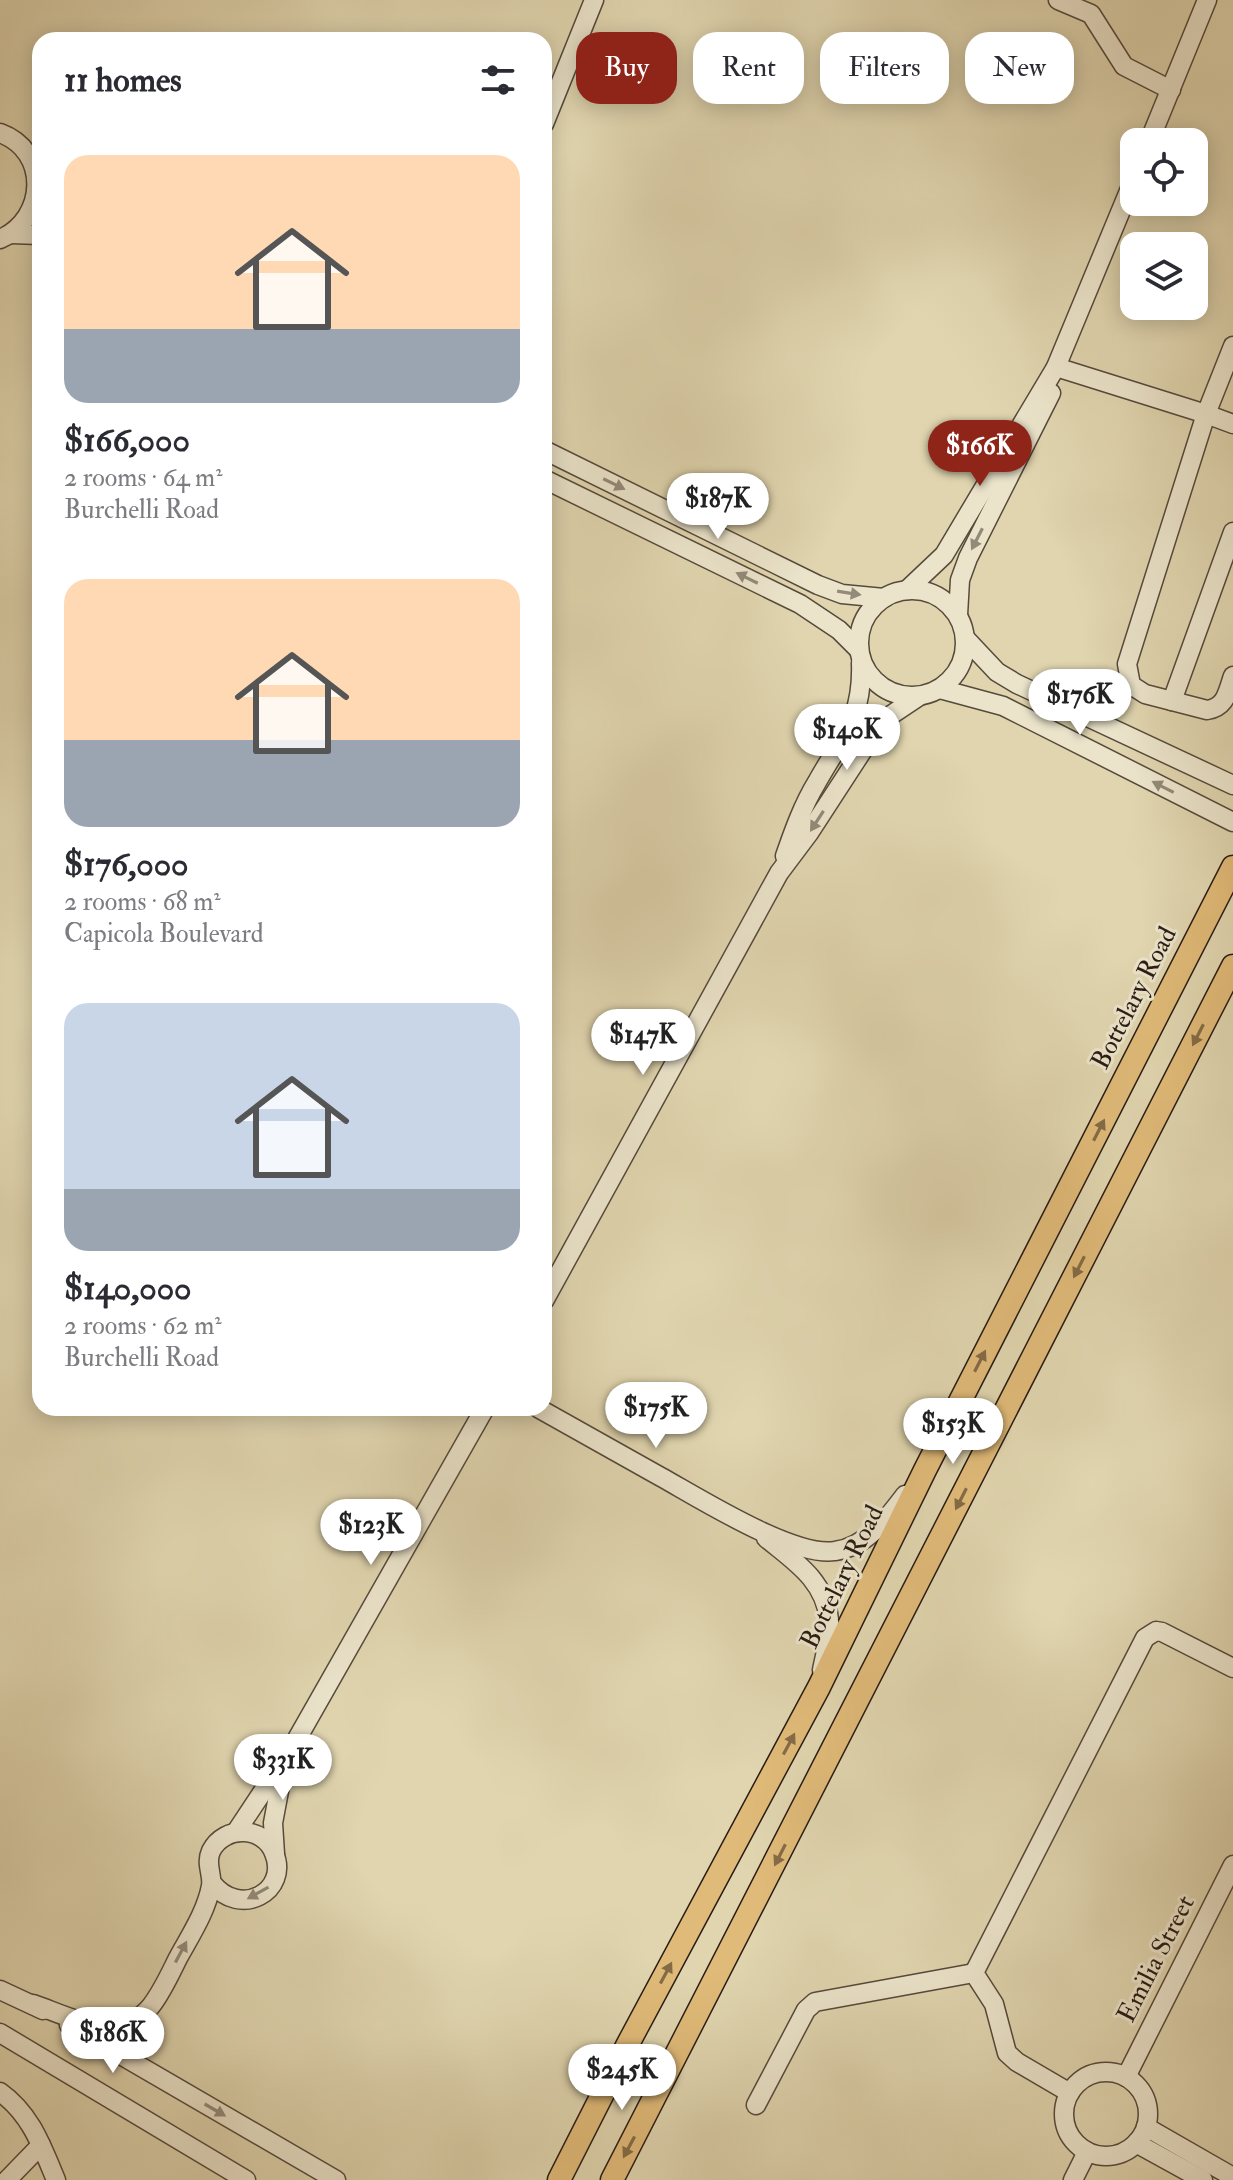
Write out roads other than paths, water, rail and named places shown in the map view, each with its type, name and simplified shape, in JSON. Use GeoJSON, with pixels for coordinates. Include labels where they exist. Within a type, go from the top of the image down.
{"type":"FeatureCollection","features":[{"type":"Feature","properties":{"kind":"main road","name":"Bottelary Road"},"geometry":{"type":"LineString","coordinates":[[559,2178],[819,1687],[925,1470],[1233,867]]}},
{"type":"Feature","properties":{"kind":"main road"},"geometry":{"type":"LineString","coordinates":[[612,2180],[1233,966]]}},
{"type":"Feature","properties":{"kind":"street"},"geometry":{"type":"LineString","coordinates":[[552,104],[594,0]]}},
{"type":"Feature","properties":{"kind":"street"},"geometry":{"type":"LineString","coordinates":[[1058,0],[1094,7],[1124,66],[1171,90]]}},
{"type":"Feature","properties":{"kind":"street"},"geometry":{"type":"LineString","coordinates":[[1155,128],[1207,0]]}},
{"type":"Feature","properties":{"kind":"street"},"geometry":{"type":"LineString","coordinates":[[0,133],[20,144],[32,163]]}},
{"type":"Feature","properties":{"kind":"street"},"geometry":{"type":"LineString","coordinates":[[5,236],[29,216],[32,209]]}},
{"type":"Feature","properties":{"kind":"street"},"geometry":{"type":"LineString","coordinates":[[779,873],[795,826],[815,785],[855,718],[862,681],[862,625],[875,605],[884,598],[907,590],[944,555],[1056,367],[1120,213]]}},
{"type":"Feature","properties":{"kind":"street"},"geometry":{"type":"LineString","coordinates":[[5,236],[32,235]]}},
{"type":"Feature","properties":{"kind":"street"},"geometry":{"type":"LineString","coordinates":[[1233,346],[1206,414],[1127,664],[1131,685],[1145,694],[1207,710],[1223,704],[1233,676]]}},
{"type":"Feature","properties":{"kind":"street"},"geometry":{"type":"LineString","coordinates":[[1056,367],[1233,424]]}},
{"type":"Feature","properties":{"kind":"street"},"geometry":{"type":"LineString","coordinates":[[552,1286],[779,873],[876,730],[891,715],[918,697],[950,682],[962,662],[965,638],[958,615],[960,580],[968,558],[1050,398],[1056,367]]}},
{"type":"Feature","properties":{"kind":"street"},"geometry":{"type":"LineString","coordinates":[[552,454],[818,585],[842,594],[884,598]]}},
{"type":"Feature","properties":{"kind":"street"},"geometry":{"type":"LineString","coordinates":[[552,483],[800,604],[839,630],[860,655],[874,682],[906,697],[918,697]]}},
{"type":"Feature","properties":{"kind":"street"},"geometry":{"type":"LineString","coordinates":[[1172,701],[1233,532]]}},
{"type":"Feature","properties":{"kind":"street"},"geometry":{"type":"LineString","coordinates":[[907,590],[931,593],[951,606],[958,615]]}},
{"type":"Feature","properties":{"kind":"street"},"geometry":{"type":"LineString","coordinates":[[965,638],[989,665],[1017,684],[1233,785]]}},
{"type":"Feature","properties":{"kind":"street"},"geometry":{"type":"LineString","coordinates":[[940,689],[1003,706],[1233,822]]}},
{"type":"Feature","properties":{"kind":"street"},"geometry":{"type":"LineString","coordinates":[[236,1832],[293,1746],[480,1416]]}},
{"type":"Feature","properties":{"kind":"street"},"geometry":{"type":"LineString","coordinates":[[552,1416],[754,1529],[808,1571],[822,1593],[830,1621],[819,1687]]}},
{"type":"Feature","properties":{"kind":"street"},"geometry":{"type":"LineString","coordinates":[[754,1529],[813,1551],[835,1551],[853,1546],[871,1535],[891,1514],[925,1470]]}},
{"type":"Feature","properties":{"kind":"street"},"geometry":{"type":"LineString","coordinates":[[974,1973],[1145,1638],[1156,1631],[1162,1632],[1233,1668]]}},
{"type":"Feature","properties":{"kind":"street"},"geometry":{"type":"LineString","coordinates":[[275,1854],[262,1838],[236,1832],[217,1842],[211,1851],[208,1873],[212,1883],[229,1898],[240,1901],[262,1895],[275,1876],[275,1854],[273,1823],[276,1799],[293,1746]]}},
{"type":"Feature","properties":{"kind":"street","name":"Emilia Street"},"geometry":{"type":"LineString","coordinates":[[1126,2077],[1233,1865]]}},
{"type":"Feature","properties":{"kind":"street"},"geometry":{"type":"LineString","coordinates":[[0,1990],[95,2026],[115,2027],[134,2021],[152,2006],[199,1920],[212,1883]]}},
{"type":"Feature","properties":{"kind":"street"},"geometry":{"type":"LineString","coordinates":[[974,1973],[994,2004],[1007,2053],[1070,2093]]}},
{"type":"Feature","properties":{"kind":"street"},"geometry":{"type":"LineString","coordinates":[[756,2105],[806,2010],[815,2002],[974,1973]]}},
{"type":"Feature","properties":{"kind":"street"},"geometry":{"type":"LineString","coordinates":[[33,2004],[336,2180]]}},
{"type":"Feature","properties":{"kind":"street"},"geometry":{"type":"LineString","coordinates":[[0,2033],[246,2180]]}},
{"type":"Feature","properties":{"kind":"street"},"geometry":{"type":"LineString","coordinates":[[1100,2072],[1113,2072],[1126,2077],[1137,2085],[1145,2098],[1148,2112],[1141,2135],[1115,2155],[1101,2156],[1087,2152],[1076,2144],[1064,2121],[1064,2108],[1070,2093],[1087,2076],[1100,2072]]}},
{"type":"Feature","properties":{"kind":"street"},"geometry":{"type":"LineString","coordinates":[[0,2092],[24,2114],[56,2180]]}},
{"type":"Feature","properties":{"kind":"street"},"geometry":{"type":"LineString","coordinates":[[1141,2135],[1233,2177]]}},
{"type":"Feature","properties":{"kind":"street"},"geometry":{"type":"LineString","coordinates":[[1141,2135],[1203,2180]]}},
{"type":"Feature","properties":{"kind":"street"},"geometry":{"type":"LineString","coordinates":[[7,2180],[41,2145]]}},
{"type":"Feature","properties":{"kind":"street"},"geometry":{"type":"LineString","coordinates":[[1073,2180],[1087,2152]]}}]}
